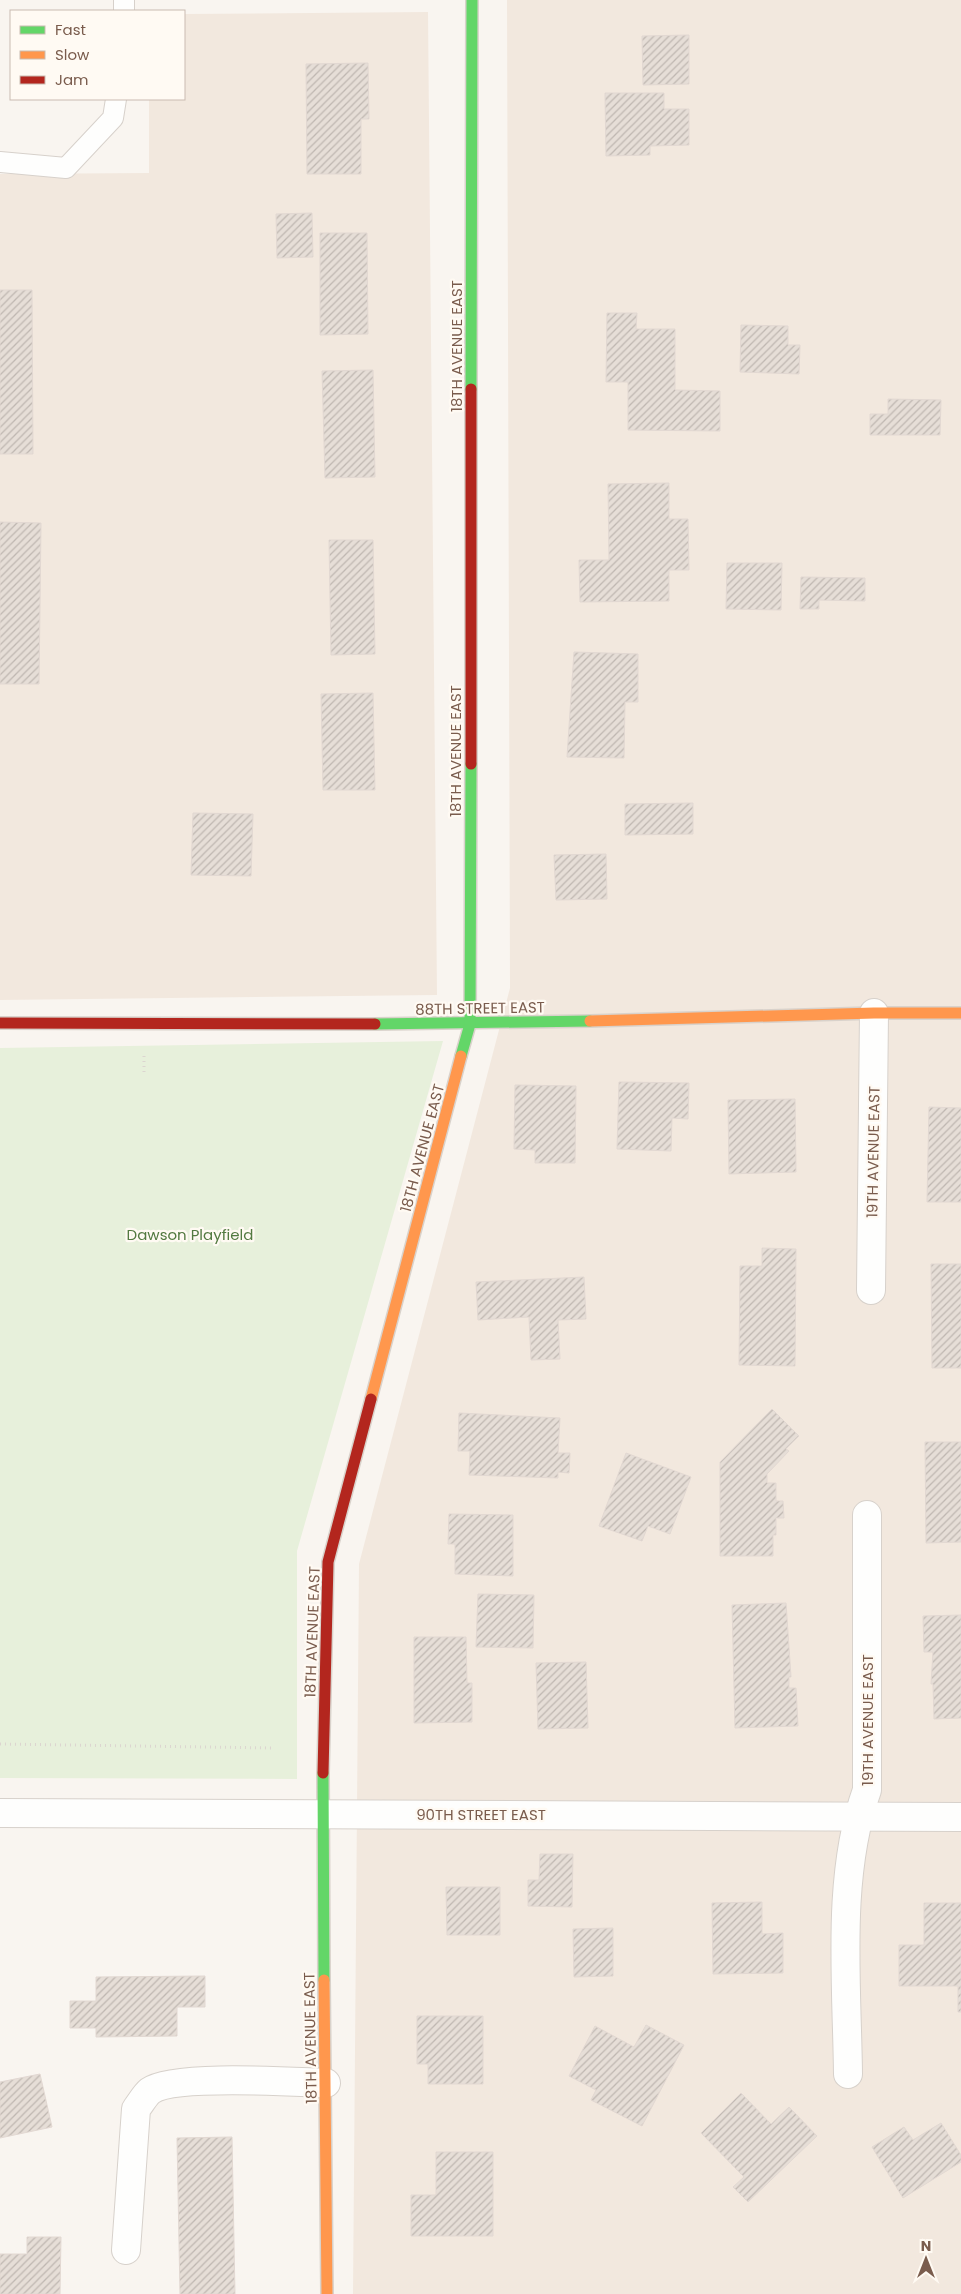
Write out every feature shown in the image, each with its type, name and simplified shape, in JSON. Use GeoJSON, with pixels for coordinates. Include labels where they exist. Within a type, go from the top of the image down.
{"type":"FeatureCollection","features":[{"type":"Feature","properties":{"kind":"street","name":"18TH AVENUE EAST"},"geometry":{"type":"LineString","coordinates":[[328,2294],[322,1813],[328,1562],[470,1024],[472,0]]}},
{"type":"Feature","properties":{"kind":"street","name":"88TH STREET EAST"},"geometry":{"type":"LineString","coordinates":[[0,1023],[470,1024],[874,1013],[961,1013]]}},
{"type":"Feature","properties":{"kind":"street","name":"19TH AVENUE EAST"},"geometry":{"type":"LineString","coordinates":[[871,1290],[874,1013]]}},
{"type":"Feature","properties":{"kind":"street","name":"19TH AVENUE EAST"},"geometry":{"type":"LineString","coordinates":[[848,2074],[847,1906],[851,1851],[858,1817],[868,1790],[867,1515]]}},
{"type":"Feature","properties":{"kind":"street","name":"90TH STREET EAST"},"geometry":{"type":"LineString","coordinates":[[0,1813],[961,1817]]}},
{"type":"Feature","properties":{"kind":"street"},"geometry":{"type":"LineString","coordinates":[[126,2250],[136,2109],[150,2091],[162,2087],[199,2081],[326,2083]]}},
{"type":"Feature","properties":{"kind":"lane"},"geometry":{"type":"LineString","coordinates":[[0,162],[66,168],[113,118],[116,100]]}},
{"type":"Feature","properties":{"kind":"path"},"geometry":{"type":"LineString","coordinates":[[0,1744],[274,1748]]}},
{"type":"Feature","properties":{"kind":"shaded area"},"geometry":{"type":"Polygon","coordinates":[[[507,0],[961,0],[961,2294],[353,2294],[359,1564],[510,988],[507,0]]]}},
{"type":"Feature","properties":{"kind":"shaded area"},"geometry":{"type":"Polygon","coordinates":[[[428,12],[437,995],[0,1000],[0,174],[149,173],[149,100],[185,100],[185,14],[428,12]]]}},
{"type":"Feature","properties":{"kind":"green space","name":"Dawson Playfield"},"geometry":{"type":"Polygon","coordinates":[[[443,1041],[297,1551],[297,1779],[0,1778],[0,1048],[443,1041]]]}},
{"type":"Feature","properties":{"kind":"building"},"geometry":{"type":"Polygon","coordinates":[[[689,35],[689,84],[643,85],[642,36],[689,35]]]}},
{"type":"Feature","properties":{"kind":"building"},"geometry":{"type":"Polygon","coordinates":[[[368,63],[369,119],[361,119],[361,174],[307,174],[306,64],[368,63]]]}},
{"type":"Feature","properties":{"kind":"building"},"geometry":{"type":"Polygon","coordinates":[[[605,93],[664,93],[664,109],[689,109],[689,145],[650,146],[650,155],[606,156],[605,93]]]}},
{"type":"Feature","properties":{"kind":"building"},"geometry":{"type":"Polygon","coordinates":[[[312,213],[313,257],[277,258],[276,214],[312,213]]]}},
{"type":"Feature","properties":{"kind":"building"},"geometry":{"type":"Polygon","coordinates":[[[320,233],[367,233],[368,334],[320,335],[320,233]]]}},
{"type":"Feature","properties":{"kind":"building"},"geometry":{"type":"Polygon","coordinates":[[[0,290],[32,290],[33,454],[0,454],[0,290]]]}},
{"type":"Feature","properties":{"kind":"building"},"geometry":{"type":"Polygon","coordinates":[[[607,313],[637,313],[636,329],[675,329],[675,390],[720,391],[720,431],[628,430],[628,382],[606,382],[607,313]]]}},
{"type":"Feature","properties":{"kind":"building"},"geometry":{"type":"Polygon","coordinates":[[[741,325],[788,326],[788,345],[800,345],[799,374],[740,372],[741,325]]]}},
{"type":"Feature","properties":{"kind":"building"},"geometry":{"type":"Polygon","coordinates":[[[373,370],[375,477],[325,478],[322,371],[373,370]]]}},
{"type":"Feature","properties":{"kind":"building"},"geometry":{"type":"Polygon","coordinates":[[[888,399],[941,400],[940,435],[870,435],[870,414],[888,414],[888,399]]]}},
{"type":"Feature","properties":{"kind":"building"},"geometry":{"type":"Polygon","coordinates":[[[669,483],[669,519],[688,519],[689,570],[669,570],[669,601],[580,602],[579,560],[609,560],[608,484],[669,483]]]}},
{"type":"Feature","properties":{"kind":"building"},"geometry":{"type":"Polygon","coordinates":[[[0,522],[41,523],[39,684],[0,684],[0,522]]]}},
{"type":"Feature","properties":{"kind":"building"},"geometry":{"type":"Polygon","coordinates":[[[329,540],[373,540],[375,654],[331,655],[329,540]]]}},
{"type":"Feature","properties":{"kind":"building"},"geometry":{"type":"Polygon","coordinates":[[[727,563],[782,563],[781,610],[726,609],[727,563]]]}},
{"type":"Feature","properties":{"kind":"building"},"geometry":{"type":"Polygon","coordinates":[[[801,577],[865,578],[865,601],[819,600],[819,609],[800,609],[801,577]]]}},
{"type":"Feature","properties":{"kind":"building"},"geometry":{"type":"Polygon","coordinates":[[[574,652],[638,654],[638,702],[625,702],[624,758],[567,757],[574,652]]]}},
{"type":"Feature","properties":{"kind":"building"},"geometry":{"type":"Polygon","coordinates":[[[373,693],[375,790],[323,790],[321,694],[373,693]]]}},
{"type":"Feature","properties":{"kind":"building"},"geometry":{"type":"Polygon","coordinates":[[[693,803],[693,834],[625,835],[625,804],[693,803]]]}},
{"type":"Feature","properties":{"kind":"building"},"geometry":{"type":"Polygon","coordinates":[[[193,813],[253,814],[251,876],[191,875],[193,813]]]}},
{"type":"Feature","properties":{"kind":"building"},"geometry":{"type":"Polygon","coordinates":[[[606,854],[607,899],[556,900],[554,855],[606,854]]]}},
{"type":"Feature","properties":{"kind":"building"},"geometry":{"type":"Polygon","coordinates":[[[619,1082],[689,1083],[688,1119],[672,1118],[671,1151],[617,1149],[619,1082]]]}},
{"type":"Feature","properties":{"kind":"building"},"geometry":{"type":"Polygon","coordinates":[[[515,1085],[576,1086],[575,1163],[535,1163],[535,1150],[514,1149],[515,1085]]]}},
{"type":"Feature","properties":{"kind":"building"},"geometry":{"type":"Polygon","coordinates":[[[795,1099],[796,1172],[729,1174],[728,1100],[795,1099]]]}},
{"type":"Feature","properties":{"kind":"building"},"geometry":{"type":"Polygon","coordinates":[[[929,1107],[961,1108],[961,1202],[927,1202],[929,1107]]]}},
{"type":"Feature","properties":{"kind":"building"},"geometry":{"type":"Polygon","coordinates":[[[762,1248],[796,1249],[795,1366],[739,1365],[740,1266],[762,1266],[762,1248]]]}},
{"type":"Feature","properties":{"kind":"building"},"geometry":{"type":"Polygon","coordinates":[[[931,1264],[961,1264],[961,1368],[932,1368],[931,1264]]]}},
{"type":"Feature","properties":{"kind":"building"},"geometry":{"type":"Polygon","coordinates":[[[584,1277],[586,1319],[558,1320],[560,1359],[531,1360],[529,1317],[478,1320],[476,1282],[584,1277]]]}},
{"type":"Feature","properties":{"kind":"building"},"geometry":{"type":"Polygon","coordinates":[[[772,1409],[799,1436],[786,1449],[789,1451],[767,1474],[767,1483],[776,1483],[776,1501],[783,1501],[784,1518],[776,1518],[776,1535],[773,1535],[773,1556],[720,1556],[720,1462],[772,1409]]]}},
{"type":"Feature","properties":{"kind":"building"},"geometry":{"type":"Polygon","coordinates":[[[459,1413],[560,1418],[558,1453],[570,1453],[569,1473],[558,1472],[558,1478],[469,1475],[470,1451],[458,1451],[459,1413]]]}},
{"type":"Feature","properties":{"kind":"building"},"geometry":{"type":"Polygon","coordinates":[[[925,1442],[961,1442],[961,1542],[926,1543],[925,1442]]]}},
{"type":"Feature","properties":{"kind":"building"},"geometry":{"type":"Polygon","coordinates":[[[626,1453],[691,1477],[670,1534],[648,1526],[642,1541],[599,1526],[626,1453]]]}},
{"type":"Feature","properties":{"kind":"building"},"geometry":{"type":"Polygon","coordinates":[[[449,1514],[513,1515],[513,1576],[455,1574],[455,1544],[448,1544],[449,1514]]]}},
{"type":"Feature","properties":{"kind":"building"},"geometry":{"type":"Polygon","coordinates":[[[478,1594],[534,1595],[533,1648],[476,1647],[478,1594]]]}},
{"type":"Feature","properties":{"kind":"building"},"geometry":{"type":"Polygon","coordinates":[[[786,1603],[791,1677],[789,1677],[789,1688],[796,1688],[798,1726],[735,1728],[732,1605],[786,1603]]]}},
{"type":"Feature","properties":{"kind":"building"},"geometry":{"type":"Polygon","coordinates":[[[961,1615],[961,1718],[934,1719],[933,1684],[931,1684],[933,1652],[924,1652],[923,1616],[961,1615]]]}},
{"type":"Feature","properties":{"kind":"building"},"geometry":{"type":"Polygon","coordinates":[[[414,1637],[466,1637],[467,1683],[472,1683],[472,1722],[414,1723],[414,1637]]]}},
{"type":"Feature","properties":{"kind":"building"},"geometry":{"type":"Polygon","coordinates":[[[586,1662],[588,1728],[538,1729],[536,1663],[586,1662]]]}},
{"type":"Feature","properties":{"kind":"building"},"geometry":{"type":"Polygon","coordinates":[[[540,1854],[573,1854],[572,1907],[528,1906],[528,1880],[539,1880],[540,1854]]]}},
{"type":"Feature","properties":{"kind":"building"},"geometry":{"type":"Polygon","coordinates":[[[446,1887],[500,1887],[500,1935],[447,1935],[446,1887]]]}},
{"type":"Feature","properties":{"kind":"building"},"geometry":{"type":"Polygon","coordinates":[[[762,1902],[762,1934],[783,1933],[783,1973],[713,1974],[712,1903],[762,1902]]]}},
{"type":"Feature","properties":{"kind":"building"},"geometry":{"type":"Polygon","coordinates":[[[924,1903],[961,1903],[961,2012],[958,2012],[958,1986],[899,1986],[899,1945],[924,1945],[924,1903]]]}},
{"type":"Feature","properties":{"kind":"building"},"geometry":{"type":"Polygon","coordinates":[[[613,1928],[613,1976],[574,1977],[573,1929],[613,1928]]]}},
{"type":"Feature","properties":{"kind":"building"},"geometry":{"type":"Polygon","coordinates":[[[205,1976],[205,2007],[177,2007],[177,2036],[96,2037],[96,2028],[70,2028],[70,2001],[96,2001],[96,1977],[205,1976]]]}},
{"type":"Feature","properties":{"kind":"building"},"geometry":{"type":"Polygon","coordinates":[[[417,2016],[483,2016],[483,2084],[428,2084],[428,2064],[417,2064],[417,2016]]]}},
{"type":"Feature","properties":{"kind":"building"},"geometry":{"type":"Polygon","coordinates":[[[646,2025],[684,2045],[642,2126],[591,2100],[596,2090],[569,2076],[595,2026],[634,2047],[646,2025]]]}},
{"type":"Feature","properties":{"kind":"building"},"geometry":{"type":"Polygon","coordinates":[[[40,2074],[52,2127],[0,2138],[0,2082],[40,2074]]]}},
{"type":"Feature","properties":{"kind":"building"},"geometry":{"type":"Polygon","coordinates":[[[741,2093],[771,2124],[789,2107],[817,2136],[748,2202],[733,2187],[744,2177],[701,2133],[741,2093]]]}},
{"type":"Feature","properties":{"kind":"building"},"geometry":{"type":"Polygon","coordinates":[[[941,2123],[961,2155],[961,2162],[903,2198],[872,2147],[904,2127],[913,2140],[941,2123]]]}},
{"type":"Feature","properties":{"kind":"building"},"geometry":{"type":"Polygon","coordinates":[[[232,2137],[235,2294],[180,2294],[177,2138],[232,2137]]]}},
{"type":"Feature","properties":{"kind":"building"},"geometry":{"type":"Polygon","coordinates":[[[436,2152],[493,2152],[493,2236],[411,2236],[411,2195],[436,2195],[436,2152]]]}},
{"type":"Feature","properties":{"kind":"building"},"geometry":{"type":"Polygon","coordinates":[[[27,2237],[61,2237],[60,2294],[0,2294],[0,2254],[27,2254],[27,2237]]]}},
{"type":"Feature","properties":{"kind":"traffic: fast"},"geometry":{"type":"LineString","coordinates":[[471,389],[472,0]]}},
{"type":"Feature","properties":{"kind":"traffic: fast"},"geometry":{"type":"LineString","coordinates":[[461,1056],[470,1024],[471,764]]}},
{"type":"Feature","properties":{"kind":"traffic: fast"},"geometry":{"type":"LineString","coordinates":[[375,1024],[590,1021]]}},
{"type":"Feature","properties":{"kind":"traffic: fast"},"geometry":{"type":"LineString","coordinates":[[323,1773],[324,1980]]}},
{"type":"Feature","properties":{"kind":"traffic: slow"},"geometry":{"type":"LineString","coordinates":[[590,1021],[874,1013],[961,1013]]}},
{"type":"Feature","properties":{"kind":"traffic: slow"},"geometry":{"type":"LineString","coordinates":[[371,1399],[461,1056]]}},
{"type":"Feature","properties":{"kind":"traffic: slow"},"geometry":{"type":"LineString","coordinates":[[324,1980],[327,2294]]}},
{"type":"Feature","properties":{"kind":"traffic: jam"},"geometry":{"type":"LineString","coordinates":[[471,389],[471,764]]}},
{"type":"Feature","properties":{"kind":"traffic: jam"},"geometry":{"type":"LineString","coordinates":[[0,1023],[375,1024]]}},
{"type":"Feature","properties":{"kind":"traffic: jam"},"geometry":{"type":"LineString","coordinates":[[323,1773],[328,1562],[371,1399]]}}]}
